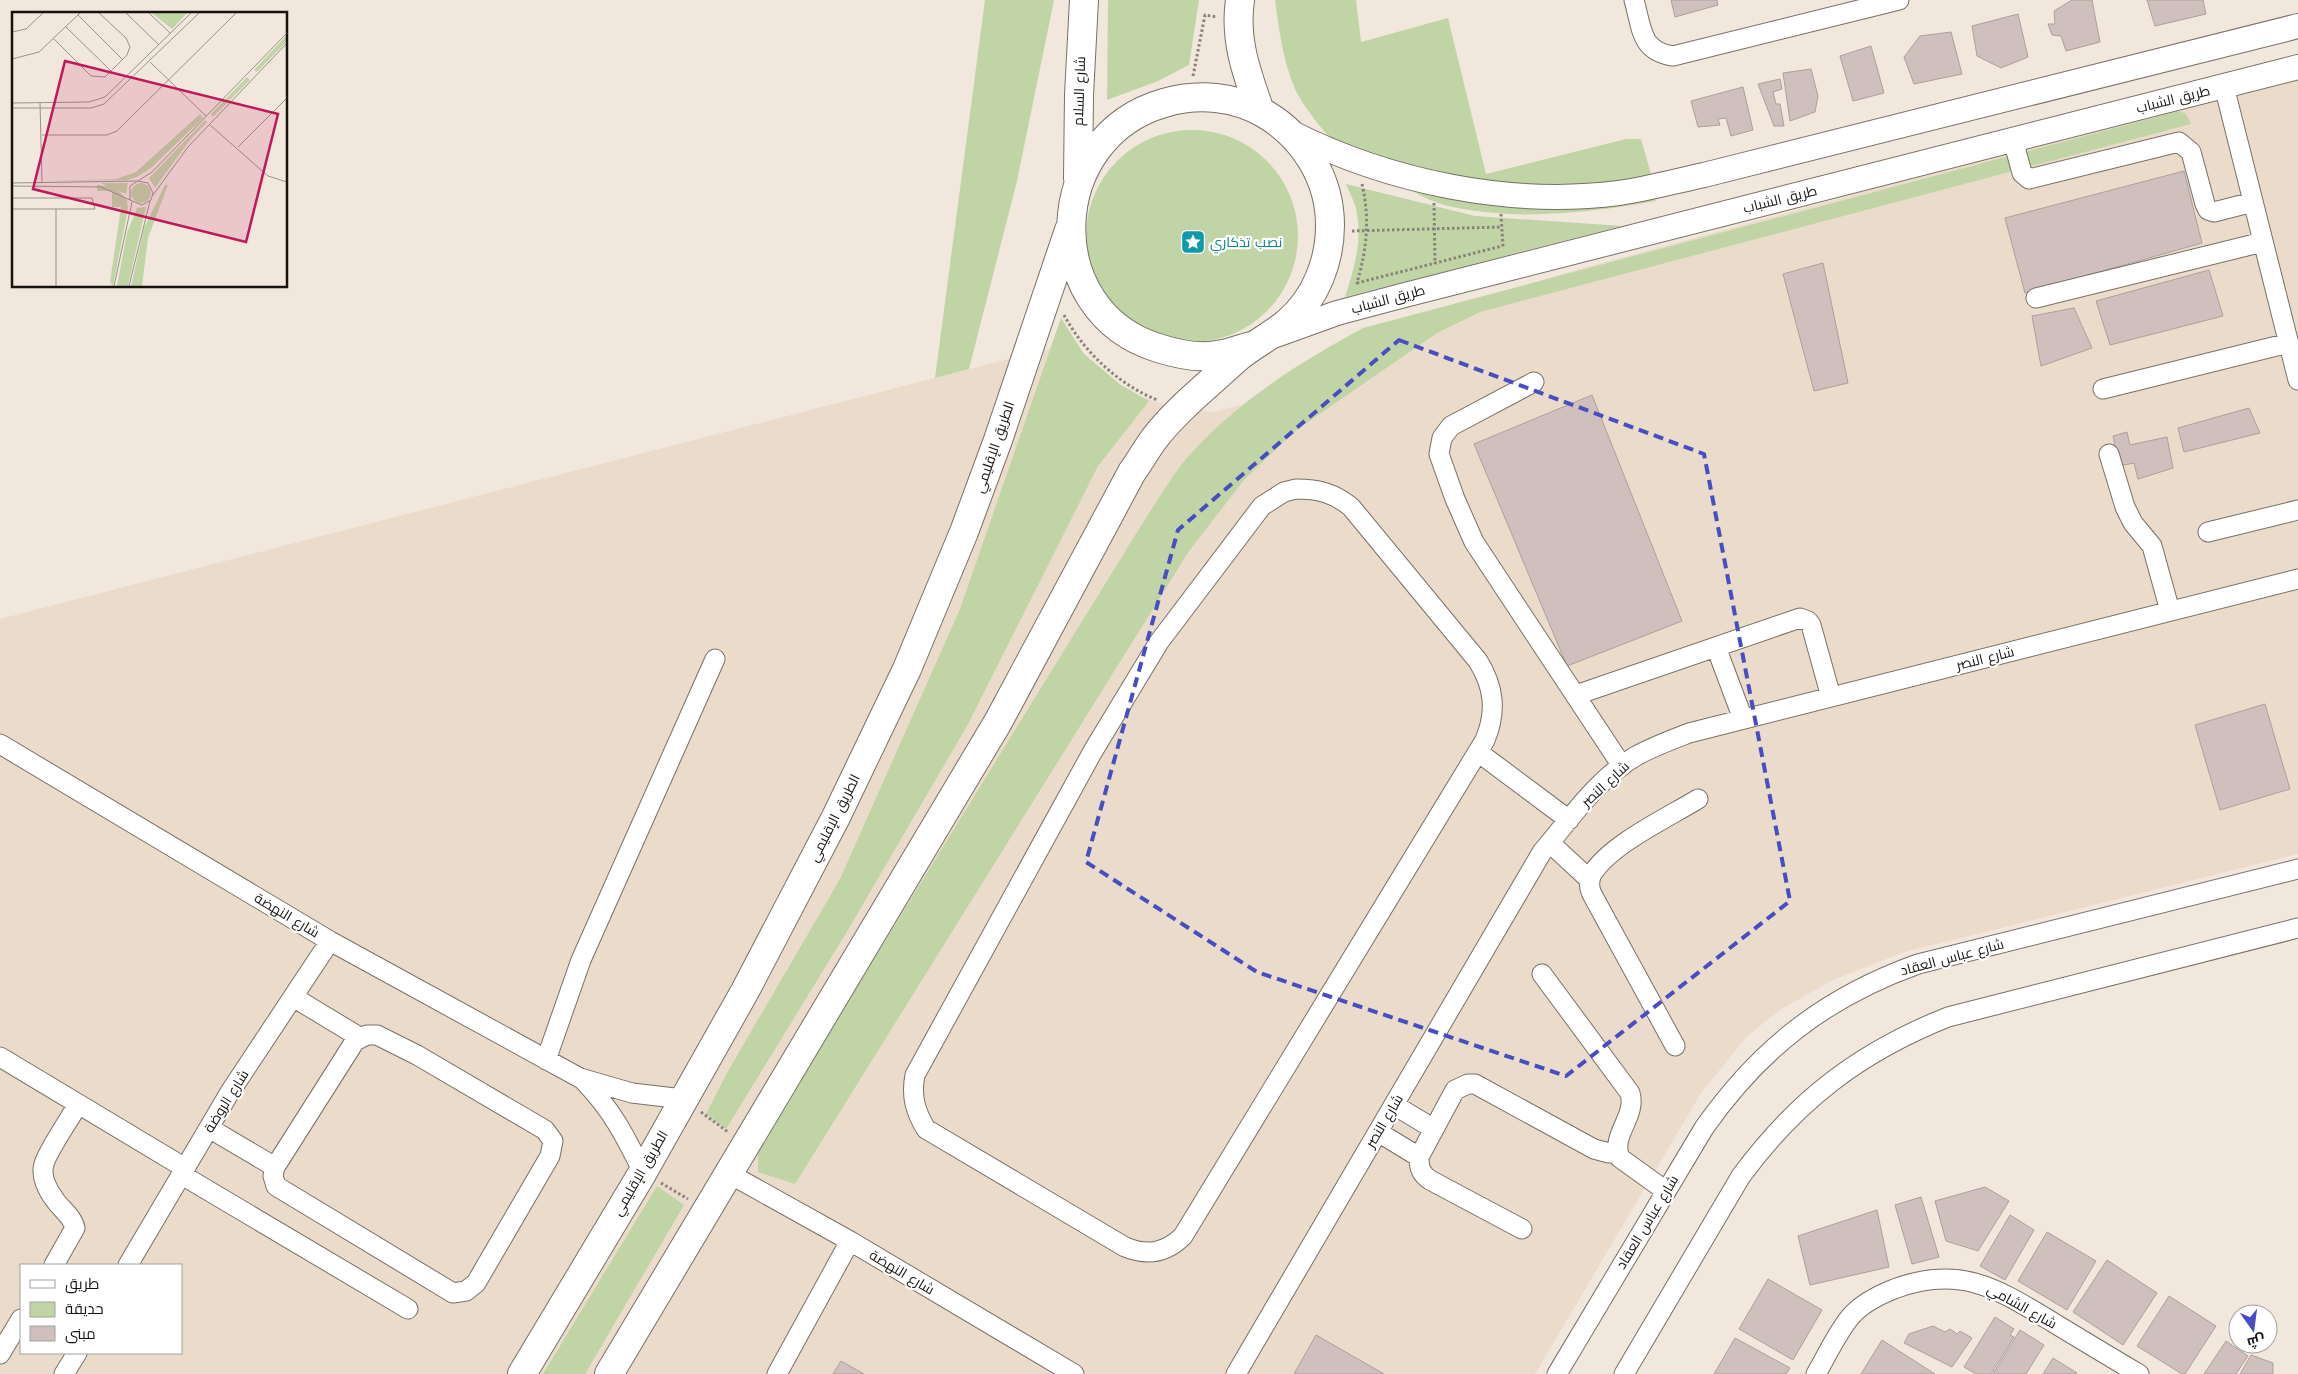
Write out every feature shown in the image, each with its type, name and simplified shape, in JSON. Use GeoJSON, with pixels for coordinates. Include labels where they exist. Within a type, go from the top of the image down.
{"type":"FeatureCollection","features":[{"type":"Feature","properties":{"kind":"highway","name":"شارع السلام"},"geometry":{"type":"LineString","coordinates":[[1078,182],[1079,95],[1084,0]]}},
{"type":"Feature","properties":{"kind":"highway"},"geometry":{"type":"LineString","coordinates":[[1238,10],[1244,67],[1260,111]]}},
{"type":"Feature","properties":{"kind":"highway"},"geometry":{"type":"LineString","coordinates":[[609,1374],[998,722],[1132,472],[1155,439],[1181,410],[1258,343],[1290,321],[1309,298],[1323,271],[1330,242],[1330,212],[1323,183],[1310,156],[1290,132],[1260,111],[1234,101],[1206,97],[1179,98],[1152,106],[1128,119],[1107,136],[1090,158],[1078,182],[1072,204],[1070,226],[1075,263],[1090,296],[1113,324],[1144,344],[1179,355],[1215,356],[1258,343]]}},
{"type":"Feature","properties":{"kind":"highway","name":"الطريق الإقليمي"},"geometry":{"type":"LineString","coordinates":[[522,1374],[642,1172],[745,992],[814,860],[906,669],[967,523],[1070,226]]}},
{"type":"Feature","properties":{"kind":"main road"},"geometry":{"type":"LineString","coordinates":[[1290,132],[1348,158],[1434,182],[1500,193],[1570,196],[1618,193],[1658,185],[2298,26]]}},
{"type":"Feature","properties":{"kind":"main road","name":"طريق الشباب"},"geometry":{"type":"LineString","coordinates":[[1258,343],[1337,313],[2298,67]]}},
{"type":"Feature","properties":{"kind":"street"},"geometry":{"type":"LineString","coordinates":[[1634,0],[1648,45],[1659,54],[1673,56],[1899,0]]}},
{"type":"Feature","properties":{"kind":"street"},"geometry":{"type":"LineString","coordinates":[[2224,86],[2298,380]]}},
{"type":"Feature","properties":{"kind":"street"},"geometry":{"type":"LineString","coordinates":[[2013,140],[2022,173],[2029,179],[2179,142],[2191,152],[2208,210],[2214,212],[2253,202]]}},
{"type":"Feature","properties":{"kind":"street"},"geometry":{"type":"LineString","coordinates":[[2036,298],[2263,242]]}},
{"type":"Feature","properties":{"kind":"street"},"geometry":{"type":"LineString","coordinates":[[2103,388],[2289,342]]}},
{"type":"Feature","properties":{"kind":"street"},"geometry":{"type":"LineString","coordinates":[[1534,382],[1451,426],[1442,438],[1439,454],[1454,499],[1474,542],[1622,766]]}},
{"type":"Feature","properties":{"kind":"street"},"geometry":{"type":"LineString","coordinates":[[2109,454],[2125,507],[2133,523],[2152,546],[2170,611]]}},
{"type":"Feature","properties":{"kind":"street"},"geometry":{"type":"LineString","coordinates":[[1296,489],[1309,489],[1332,494],[1342,500],[1365,524],[1478,661],[1491,686],[1493,707],[1490,728],[1478,752],[1188,1228],[1176,1243],[1168,1248],[1150,1253],[1141,1253],[1125,1247],[926,1129],[920,1119],[913,1096],[915,1075],[1093,751],[1159,642],[1253,516],[1272,498],[1296,489]]}},
{"type":"Feature","properties":{"kind":"street"},"geometry":{"type":"LineString","coordinates":[[2208,532],[2298,510]]}},
{"type":"Feature","properties":{"kind":"street","name":"شارع النصر"},"geometry":{"type":"LineString","coordinates":[[1236,1374],[1542,852],[1591,793],[1622,766],[1636,756],[1689,733],[2298,579]]}},
{"type":"Feature","properties":{"kind":"street"},"geometry":{"type":"LineString","coordinates":[[1576,695],[1796,620],[1805,619],[1811,625],[1831,697]]}},
{"type":"Feature","properties":{"kind":"street"},"geometry":{"type":"LineString","coordinates":[[1716,647],[1743,719]]}},
{"type":"Feature","properties":{"kind":"street"},"geometry":{"type":"LineString","coordinates":[[546,1060],[581,960],[715,659]]}},
{"type":"Feature","properties":{"kind":"street","name":"شارع النهضة"},"geometry":{"type":"LineString","coordinates":[[0,744],[330,941],[580,1078],[632,1094],[683,1098]]}},
{"type":"Feature","properties":{"kind":"street"},"geometry":{"type":"LineString","coordinates":[[1478,752],[1569,820]]}},
{"type":"Feature","properties":{"kind":"street"},"geometry":{"type":"LineString","coordinates":[[1590,880],[1606,858],[1618,848],[1698,799]]}},
{"type":"Feature","properties":{"kind":"street"},"geometry":{"type":"LineString","coordinates":[[1550,843],[1590,880],[1593,896],[1675,1046]]}},
{"type":"Feature","properties":{"kind":"street","name":"شارع عباس العقاد"},"geometry":{"type":"LineString","coordinates":[[1557,1374],[1704,1128],[1742,1078],[1775,1046],[1812,1016],[1863,986],[1909,967],[2298,869]]}},
{"type":"Feature","properties":{"kind":"street"},"geometry":{"type":"LineString","coordinates":[[1624,1374],[1724,1202],[1746,1169],[1780,1128],[1802,1106],[1855,1063],[1916,1030],[1948,1017],[2298,928]]}},
{"type":"Feature","properties":{"kind":"street","name":"شارع الروضة"},"geometry":{"type":"LineString","coordinates":[[129,1264],[230,1092],[330,941]]}},
{"type":"Feature","properties":{"kind":"street"},"geometry":{"type":"LineString","coordinates":[[1542,974],[1630,1093],[1631,1111],[1618,1142],[1620,1158],[1666,1190]]}},
{"type":"Feature","properties":{"kind":"street"},"geometry":{"type":"LineString","coordinates":[[293,997],[361,1038]]}},
{"type":"Feature","properties":{"kind":"street"},"geometry":{"type":"LineString","coordinates":[[376,1035],[417,1055],[545,1130],[551,1136],[553,1151],[476,1283],[466,1292],[453,1293],[276,1186],[273,1176],[275,1167],[355,1041],[376,1035]]}},
{"type":"Feature","properties":{"kind":"street"},"geometry":{"type":"LineString","coordinates":[[0,1057],[408,1309]]}},
{"type":"Feature","properties":{"kind":"street","name":"شارع النهضة"},"geometry":{"type":"LineString","coordinates":[[580,1078],[612,1112],[621,1126],[642,1172]]}},
{"type":"Feature","properties":{"kind":"street"},"geometry":{"type":"LineString","coordinates":[[1522,1229],[1423,1175],[1419,1166],[1419,1157],[1455,1090],[1468,1084],[1475,1084],[1594,1149],[1618,1153]]}},
{"type":"Feature","properties":{"kind":"street"},"geometry":{"type":"LineString","coordinates":[[55,1264],[75,1228],[72,1219],[53,1199],[44,1180],[43,1165],[78,1104]]}},
{"type":"Feature","properties":{"kind":"street"},"geometry":{"type":"LineString","coordinates":[[1394,1105],[1434,1129]]}},
{"type":"Feature","properties":{"kind":"street"},"geometry":{"type":"LineString","coordinates":[[209,1128],[275,1167]]}},
{"type":"Feature","properties":{"kind":"street"},"geometry":{"type":"LineString","coordinates":[[1378,1132],[1419,1157]]}},
{"type":"Feature","properties":{"kind":"street","name":"شارع النهضة"},"geometry":{"type":"LineString","coordinates":[[728,1173],[850,1241],[1074,1374]]}},
{"type":"Feature","properties":{"kind":"street"},"geometry":{"type":"LineString","coordinates":[[777,1374],[850,1241]]}},
{"type":"Feature","properties":{"kind":"street","name":"شارع الشامي"},"geometry":{"type":"LineString","coordinates":[[1816,1374],[1852,1316],[1868,1303],[1904,1285],[1944,1279],[1963,1280],[2000,1291],[2139,1374]]}},
{"type":"Feature","properties":{"kind":"street"},"geometry":{"type":"LineString","coordinates":[[0,1354],[20,1322]]}},
{"type":"Feature","properties":{"kind":"street"},"geometry":{"type":"LineString","coordinates":[[64,1374],[75,1354]]}},
{"type":"Feature","properties":{"kind":"path"},"geometry":{"type":"LineString","coordinates":[[1183,78],[1193,77],[1205,15],[1238,10]]}},
{"type":"Feature","properties":{"kind":"path"},"geometry":{"type":"LineString","coordinates":[[1370,182],[1361,180],[1367,205],[1368,230],[1365,255],[1357,283],[1502,246]]}},
{"type":"Feature","properties":{"kind":"path"},"geometry":{"type":"LineString","coordinates":[[1434,182],[1436,287]]}},
{"type":"Feature","properties":{"kind":"path"},"geometry":{"type":"LineString","coordinates":[[1500,193],[1504,270]]}},
{"type":"Feature","properties":{"kind":"path"},"geometry":{"type":"LineString","coordinates":[[1330,231],[1502,227]]}},
{"type":"Feature","properties":{"kind":"path"},"geometry":{"type":"LineString","coordinates":[[1063,313],[1083,344],[1114,375],[1152,398],[1181,410]]}},
{"type":"Feature","properties":{"kind":"path"},"geometry":{"type":"LineString","coordinates":[[683,1098],[745,1144]]}},
{"type":"Feature","properties":{"kind":"path"},"geometry":{"type":"LineString","coordinates":[[642,1172],[706,1210]]}},
{"type":"Feature","properties":{"kind":"highlighted area"},"geometry":{"type":"Polygon","coordinates":[[[1399,340],[1704,454],[1790,901],[1566,1076],[1257,972],[1086,862],[1178,530],[1399,340]]]}},
{"type":"Feature","properties":{"kind":"shaded area"},"geometry":{"type":"Polygon","coordinates":[[[2298,76],[2298,854],[1904,952],[1833,980],[1783,1008],[1747,1036],[1701,1093],[1535,1374],[0,1374],[0,619],[1059,346],[1104,383],[1168,406],[1213,412],[1245,404],[1366,334],[1565,273],[2221,95],[2298,76]]]}},
{"type":"Feature","properties":{"kind":"green space"},"geometry":{"type":"Polygon","coordinates":[[[985,0],[1054,0],[1017,181],[969,369],[935,378],[985,0]]]}},
{"type":"Feature","properties":{"kind":"green space"},"geometry":{"type":"Polygon","coordinates":[[[1108,0],[1199,0],[1189,65],[1158,81],[1107,100],[1108,0]]]}},
{"type":"Feature","properties":{"kind":"green space"},"geometry":{"type":"Polygon","coordinates":[[[1275,0],[1356,0],[1361,42],[1448,18],[1486,174],[1626,139],[1641,139],[1652,178],[1656,201],[1550,214],[1497,213],[1470,210],[1437,203],[1366,168],[1350,157],[1323,130],[1295,89],[1284,56],[1275,0]]]}},
{"type":"Feature","properties":{"kind":"green space"},"geometry":{"type":"Polygon","coordinates":[[[2179,111],[2186,114],[2191,124],[1480,312],[1437,333],[1295,431],[1244,480],[1189,551],[795,1184],[758,1172],[758,1147],[1147,516],[1186,459],[1246,402],[1291,370],[1363,328],[2179,111]]]}},
{"type":"Feature","properties":{"kind":"green space"},"geometry":{"type":"Polygon","coordinates":[[[1192,130],[1213,132],[1232,138],[1251,148],[1267,161],[1280,177],[1290,196],[1296,215],[1298,236],[1296,257],[1290,276],[1280,295],[1267,311],[1251,324],[1232,334],[1213,340],[1192,342],[1171,340],[1152,334],[1133,324],[1117,311],[1104,295],[1094,276],[1088,257],[1086,236],[1088,215],[1094,196],[1104,177],[1117,161],[1133,148],[1152,138],[1171,132],[1192,130]]]}},
{"type":"Feature","properties":{"kind":"green space"},"geometry":{"type":"Polygon","coordinates":[[[1346,184],[1475,216],[1622,226],[1345,297],[1358,245],[1356,210],[1346,184]]]}},
{"type":"Feature","properties":{"kind":"green space"},"geometry":{"type":"Polygon","coordinates":[[[1061,318],[1084,354],[1121,385],[1149,401],[1098,466],[967,726],[845,935],[726,1129],[706,1114],[728,1071],[840,879],[960,609],[1061,318]]]}},
{"type":"Feature","properties":{"kind":"green space"},"geometry":{"type":"Polygon","coordinates":[[[657,1186],[684,1205],[585,1374],[543,1374],[657,1186]]]}},
{"type":"Feature","properties":{"kind":"building"},"geometry":{"type":"Polygon","coordinates":[[[1671,0],[1717,0],[1718,5],[1675,17],[1671,0]]]}},
{"type":"Feature","properties":{"kind":"building"},"geometry":{"type":"Polygon","coordinates":[[[2072,0],[2092,0],[2100,42],[2066,51],[2061,36],[2052,35],[2048,24],[2055,24],[2054,11],[2072,0]]]}},
{"type":"Feature","properties":{"kind":"building"},"geometry":{"type":"Polygon","coordinates":[[[2147,0],[2203,0],[2206,14],[2155,26],[2147,0]]]}},
{"type":"Feature","properties":{"kind":"building"},"geometry":{"type":"Polygon","coordinates":[[[2018,14],[2028,57],[2001,68],[1977,56],[1972,26],[2018,14]]]}},
{"type":"Feature","properties":{"kind":"building"},"geometry":{"type":"Polygon","coordinates":[[[1951,32],[1962,74],[1914,84],[1904,57],[1920,36],[1951,32]]]}},
{"type":"Feature","properties":{"kind":"building"},"geometry":{"type":"Polygon","coordinates":[[[1871,46],[1884,93],[1853,101],[1840,56],[1871,46]]]}},
{"type":"Feature","properties":{"kind":"building"},"geometry":{"type":"Polygon","coordinates":[[[1811,69],[1818,96],[1815,112],[1790,121],[1783,73],[1811,69]]]}},
{"type":"Feature","properties":{"kind":"building"},"geometry":{"type":"Polygon","coordinates":[[[1780,79],[1782,89],[1773,92],[1776,104],[1780,104],[1784,126],[1774,126],[1758,84],[1780,79]]]}},
{"type":"Feature","properties":{"kind":"building"},"geometry":{"type":"Polygon","coordinates":[[[1743,87],[1753,130],[1731,136],[1726,118],[1718,119],[1720,125],[1698,127],[1691,101],[1743,87]]]}},
{"type":"Feature","properties":{"kind":"building"},"geometry":{"type":"Polygon","coordinates":[[[2184,171],[2202,243],[2025,293],[2005,218],[2184,171]]]}},
{"type":"Feature","properties":{"kind":"building"},"geometry":{"type":"Polygon","coordinates":[[[1823,263],[1848,383],[1814,391],[1783,274],[1823,263]]]}},
{"type":"Feature","properties":{"kind":"building"},"geometry":{"type":"Polygon","coordinates":[[[2209,270],[2223,316],[2110,345],[2096,301],[2209,270]]]}},
{"type":"Feature","properties":{"kind":"building"},"geometry":{"type":"Polygon","coordinates":[[[2074,308],[2092,348],[2041,366],[2032,316],[2074,308]]]}},
{"type":"Feature","properties":{"kind":"building"},"geometry":{"type":"Polygon","coordinates":[[[1592,395],[1682,621],[1567,666],[1474,444],[1592,395]]]}},
{"type":"Feature","properties":{"kind":"building"},"geometry":{"type":"Polygon","coordinates":[[[2249,408],[2260,433],[2184,452],[2178,428],[2249,408]]]}},
{"type":"Feature","properties":{"kind":"building"},"geometry":{"type":"Polygon","coordinates":[[[2127,432],[2130,445],[2167,437],[2173,468],[2138,479],[2134,463],[2119,466],[2113,436],[2127,432]]]}},
{"type":"Feature","properties":{"kind":"building"},"geometry":{"type":"Polygon","coordinates":[[[2265,704],[2290,789],[2220,810],[2195,725],[2265,704]]]}},
{"type":"Feature","properties":{"kind":"building"},"geometry":{"type":"Polygon","coordinates":[[[1985,1187],[2009,1201],[1978,1251],[1946,1241],[1935,1201],[1985,1187]]]}},
{"type":"Feature","properties":{"kind":"building"},"geometry":{"type":"Polygon","coordinates":[[[1921,1197],[1939,1257],[1912,1264],[1895,1205],[1921,1197]]]}},
{"type":"Feature","properties":{"kind":"building"},"geometry":{"type":"Polygon","coordinates":[[[1877,1210],[1889,1267],[1810,1285],[1798,1236],[1877,1210]]]}},
{"type":"Feature","properties":{"kind":"building"},"geometry":{"type":"Polygon","coordinates":[[[2010,1215],[2034,1230],[2005,1280],[1980,1266],[2010,1215]]]}},
{"type":"Feature","properties":{"kind":"building"},"geometry":{"type":"Polygon","coordinates":[[[2047,1232],[2096,1261],[2067,1310],[2018,1281],[2047,1232]]]}},
{"type":"Feature","properties":{"kind":"building"},"geometry":{"type":"Polygon","coordinates":[[[2107,1260],[2157,1293],[2123,1345],[2073,1312],[2107,1260]]]}},
{"type":"Feature","properties":{"kind":"building"},"geometry":{"type":"Polygon","coordinates":[[[1768,1279],[1822,1310],[1793,1360],[1739,1329],[1768,1279]]]}},
{"type":"Feature","properties":{"kind":"building"},"geometry":{"type":"Polygon","coordinates":[[[2169,1296],[2216,1326],[2185,1374],[2182,1374],[2137,1346],[2169,1296]]]}},
{"type":"Feature","properties":{"kind":"building"},"geometry":{"type":"Polygon","coordinates":[[[1995,1317],[2014,1329],[2010,1335],[2014,1337],[1991,1374],[1976,1374],[1964,1367],[1995,1317]]]}},
{"type":"Feature","properties":{"kind":"building"},"geometry":{"type":"Polygon","coordinates":[[[1933,1326],[1945,1332],[1950,1329],[1957,1334],[1960,1331],[1972,1338],[1952,1367],[1904,1343],[1909,1334],[1933,1326]]]}},
{"type":"Feature","properties":{"kind":"building"},"geometry":{"type":"Polygon","coordinates":[[[2020,1330],[2044,1345],[2026,1374],[1993,1374],[2020,1330]]]}},
{"type":"Feature","properties":{"kind":"building"},"geometry":{"type":"Polygon","coordinates":[[[1316,1335],[1384,1374],[1294,1374],[1316,1335]]]}},
{"type":"Feature","properties":{"kind":"building"},"geometry":{"type":"Polygon","coordinates":[[[1735,1338],[1790,1368],[1786,1374],[1714,1374],[1735,1338]]]}},
{"type":"Feature","properties":{"kind":"building"},"geometry":{"type":"Polygon","coordinates":[[[1882,1340],[1935,1374],[1861,1374],[1882,1340]]]}},
{"type":"Feature","properties":{"kind":"building"},"geometry":{"type":"Polygon","coordinates":[[[2226,1341],[2228,1342],[2228,1354],[2245,1354],[2248,1356],[2236,1374],[2204,1374],[2226,1341]]]}},
{"type":"Feature","properties":{"kind":"building"},"geometry":{"type":"Polygon","coordinates":[[[2251,1355],[2273,1363],[2273,1374],[2240,1374],[2251,1355]]]}},
{"type":"Feature","properties":{"kind":"building"},"geometry":{"type":"Polygon","coordinates":[[[2053,1358],[2077,1373],[2043,1374],[2053,1358]]]}},
{"type":"Feature","properties":{"kind":"building"},"geometry":{"type":"Polygon","coordinates":[[[841,1361],[864,1374],[833,1374],[841,1361]]]}},
{"type":"Feature","properties":{"kind":"place","name":"نصب تذكاري"},"geometry":{"type":"Point","coordinates":[1193,242]}}]}
